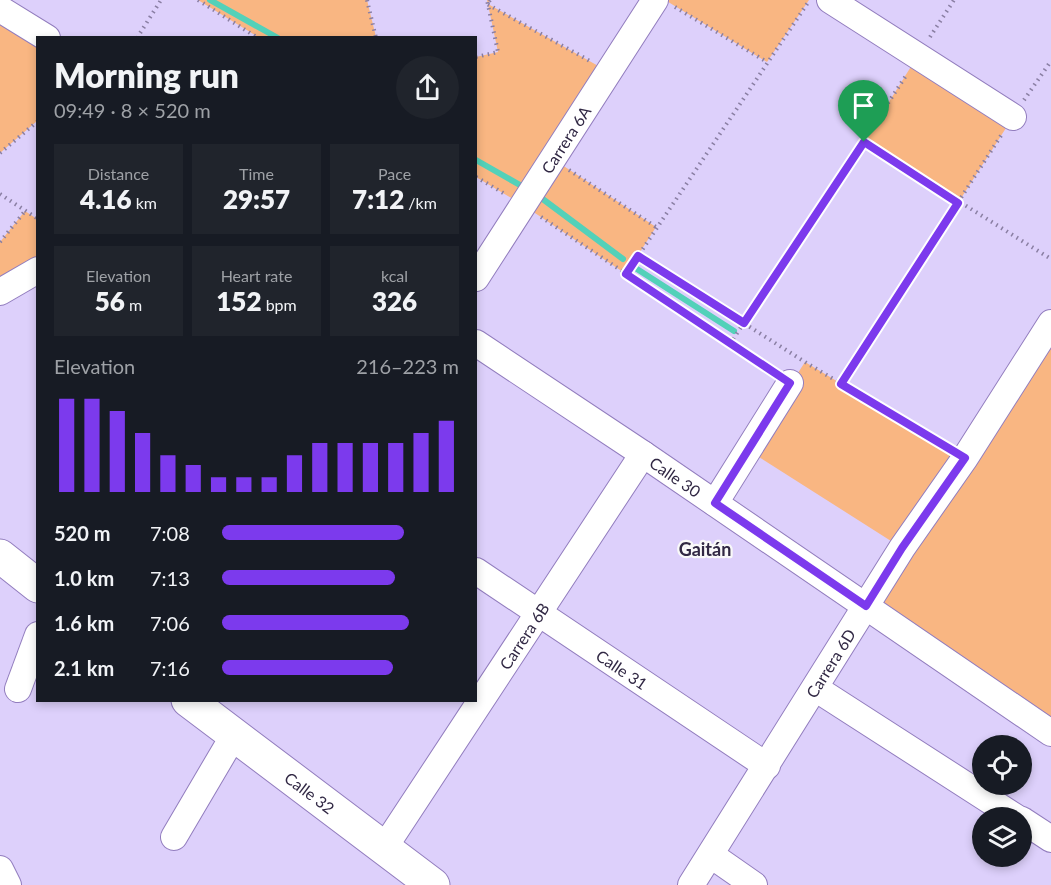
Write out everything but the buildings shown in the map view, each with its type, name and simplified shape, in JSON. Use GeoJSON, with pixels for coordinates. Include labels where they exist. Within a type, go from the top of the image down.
{"type":"FeatureCollection","features":[{"type":"Feature","properties":{"kind":"main road"},"geometry":{"type":"LineString","coordinates":[[0,556],[35,578]]}},
{"type":"Feature","properties":{"kind":"main road","name":"Calle 32"},"geometry":{"type":"LineString","coordinates":[[186,702],[234,735],[433,885]]}},
{"type":"Feature","properties":{"kind":"street"},"geometry":{"type":"LineString","coordinates":[[830,0],[1013,117]]}},
{"type":"Feature","properties":{"kind":"street","name":"Carrera 6A"},"geometry":{"type":"LineString","coordinates":[[477,276],[609,72],[665,3]]}},
{"type":"Feature","properties":{"kind":"street"},"geometry":{"type":"LineString","coordinates":[[0,9],[44,36]]}},
{"type":"Feature","properties":{"kind":"street"},"geometry":{"type":"LineString","coordinates":[[0,292],[36,271]]}},
{"type":"Feature","properties":{"kind":"street","name":"Carrera 6D"},"geometry":{"type":"LineString","coordinates":[[691,885],[895,559],[965,458],[1051,323]]}},
{"type":"Feature","properties":{"kind":"street","name":"Calle 30"},"geometry":{"type":"LineString","coordinates":[[477,344],[643,454],[1051,734]]}},
{"type":"Feature","properties":{"kind":"street"},"geometry":{"type":"LineString","coordinates":[[715,503],[790,383]]}},
{"type":"Feature","properties":{"kind":"street","name":"Carrera 6B"},"geometry":{"type":"LineString","coordinates":[[384,848],[643,454]]}},
{"type":"Feature","properties":{"kind":"street","name":"Calle 31"},"geometry":{"type":"LineString","coordinates":[[477,573],[767,766]]}},
{"type":"Feature","properties":{"kind":"street"},"geometry":{"type":"LineString","coordinates":[[18,689],[36,640]]}},
{"type":"Feature","properties":{"kind":"street"},"geometry":{"type":"LineString","coordinates":[[815,688],[1000,807]]}},
{"type":"Feature","properties":{"kind":"street"},"geometry":{"type":"LineString","coordinates":[[174,837],[234,735]]}},
{"type":"Feature","properties":{"kind":"street"},"geometry":{"type":"LineString","coordinates":[[1032,827],[1051,839]]}},
{"type":"Feature","properties":{"kind":"street"},"geometry":{"type":"LineString","coordinates":[[711,855],[754,885]]}},
{"type":"Feature","properties":{"kind":"street"},"geometry":{"type":"LineString","coordinates":[[0,869],[9,885]]}},
{"type":"Feature","properties":{"kind":"path"},"geometry":{"type":"LineString","coordinates":[[138,36],[161,0]]}},
{"type":"Feature","properties":{"kind":"path"},"geometry":{"type":"LineString","coordinates":[[198,0],[255,36]]}},
{"type":"Feature","properties":{"kind":"path"},"geometry":{"type":"LineString","coordinates":[[368,0],[376,36]]}},
{"type":"Feature","properties":{"kind":"path"},"geometry":{"type":"LineString","coordinates":[[626,274],[809,0]]}},
{"type":"Feature","properties":{"kind":"path"},"geometry":{"type":"LineString","coordinates":[[730,344],[864,142],[954,0]]}},
{"type":"Feature","properties":{"kind":"path"},"geometry":{"type":"LineString","coordinates":[[477,57],[498,52],[488,1]]}},
{"type":"Feature","properties":{"kind":"path"},"geometry":{"type":"LineString","coordinates":[[488,1],[609,72]]}},
{"type":"Feature","properties":{"kind":"path"},"geometry":{"type":"LineString","coordinates":[[665,3],[767,62]]}},
{"type":"Feature","properties":{"kind":"path"},"geometry":{"type":"LineString","coordinates":[[0,153],[36,123]]}},
{"type":"Feature","properties":{"kind":"path"},"geometry":{"type":"LineString","coordinates":[[864,142],[958,203],[1051,259]]}},
{"type":"Feature","properties":{"kind":"path"},"geometry":{"type":"LineString","coordinates":[[553,159],[656,227]]}},
{"type":"Feature","properties":{"kind":"path"},"geometry":{"type":"LineString","coordinates":[[477,177],[529,195],[626,274],[790,383]]}},
{"type":"Feature","properties":{"kind":"path"},"geometry":{"type":"LineString","coordinates":[[0,194],[36,218]]}},
{"type":"Feature","properties":{"kind":"path"},"geometry":{"type":"LineString","coordinates":[[841,384],[958,203]]}},
{"type":"Feature","properties":{"kind":"path"},"geometry":{"type":"LineString","coordinates":[[0,242],[25,211]]}},
{"type":"Feature","properties":{"kind":"path"},"geometry":{"type":"LineString","coordinates":[[638,256],[841,384],[965,458]]}},
{"type":"Feature","properties":{"kind":"shaded area"},"geometry":{"type":"Polygon","coordinates":[[[198,0],[367,0],[376,36],[256,36],[198,0]]]}},
{"type":"Feature","properties":{"kind":"shaded area"},"geometry":{"type":"Polygon","coordinates":[[[487,0],[490,0],[488,4],[609,72],[553,159],[656,227],[626,274],[523,205],[477,178],[477,57],[498,52],[487,0]]]}},
{"type":"Feature","properties":{"kind":"shaded area"},"geometry":{"type":"Polygon","coordinates":[[[665,0],[809,0],[767,62],[665,0]]]}},
{"type":"Feature","properties":{"kind":"shaded area"},"geometry":{"type":"Polygon","coordinates":[[[0,23],[36,37],[36,122],[0,153],[0,23]]]}},
{"type":"Feature","properties":{"kind":"shaded area"},"geometry":{"type":"Polygon","coordinates":[[[917,57],[1013,117],[958,203],[864,142],[917,57]]]}},
{"type":"Feature","properties":{"kind":"shaded area"},"geometry":{"type":"Polygon","coordinates":[[[25,211],[36,218],[36,270],[0,292],[0,242],[25,211]]]}},
{"type":"Feature","properties":{"kind":"shaded area"},"geometry":{"type":"Polygon","coordinates":[[[1051,323],[1051,733],[866,606],[902,548],[748,450],[805,362],[965,458],[1051,323]]]}},
{"type":"Feature","properties":{"kind":"waterway"},"geometry":{"type":"LineString","coordinates":[[210,0],[274,36]]}},
{"type":"Feature","properties":{"kind":"waterway"},"geometry":{"type":"LineString","coordinates":[[477,161],[527,189]]}},
{"type":"Feature","properties":{"kind":"waterway"},"geometry":{"type":"LineString","coordinates":[[536,194],[623,259]]}},
{"type":"Feature","properties":{"kind":"waterway"},"geometry":{"type":"LineString","coordinates":[[637,269],[734,331]]}},
{"type":"Feature","properties":{"kind":"district","name":"Gaitán"},"geometry":{"type":"Point","coordinates":[705,549]}},
{"type":"Feature","properties":{"kind":"route"},"geometry":{"type":"LineString","coordinates":[[864,142],[958,203],[841,384],[965,458],[902,548],[866,606],[715,503],[790,383],[626,274],[638,256],[744,323],[864,142]]}}]}
